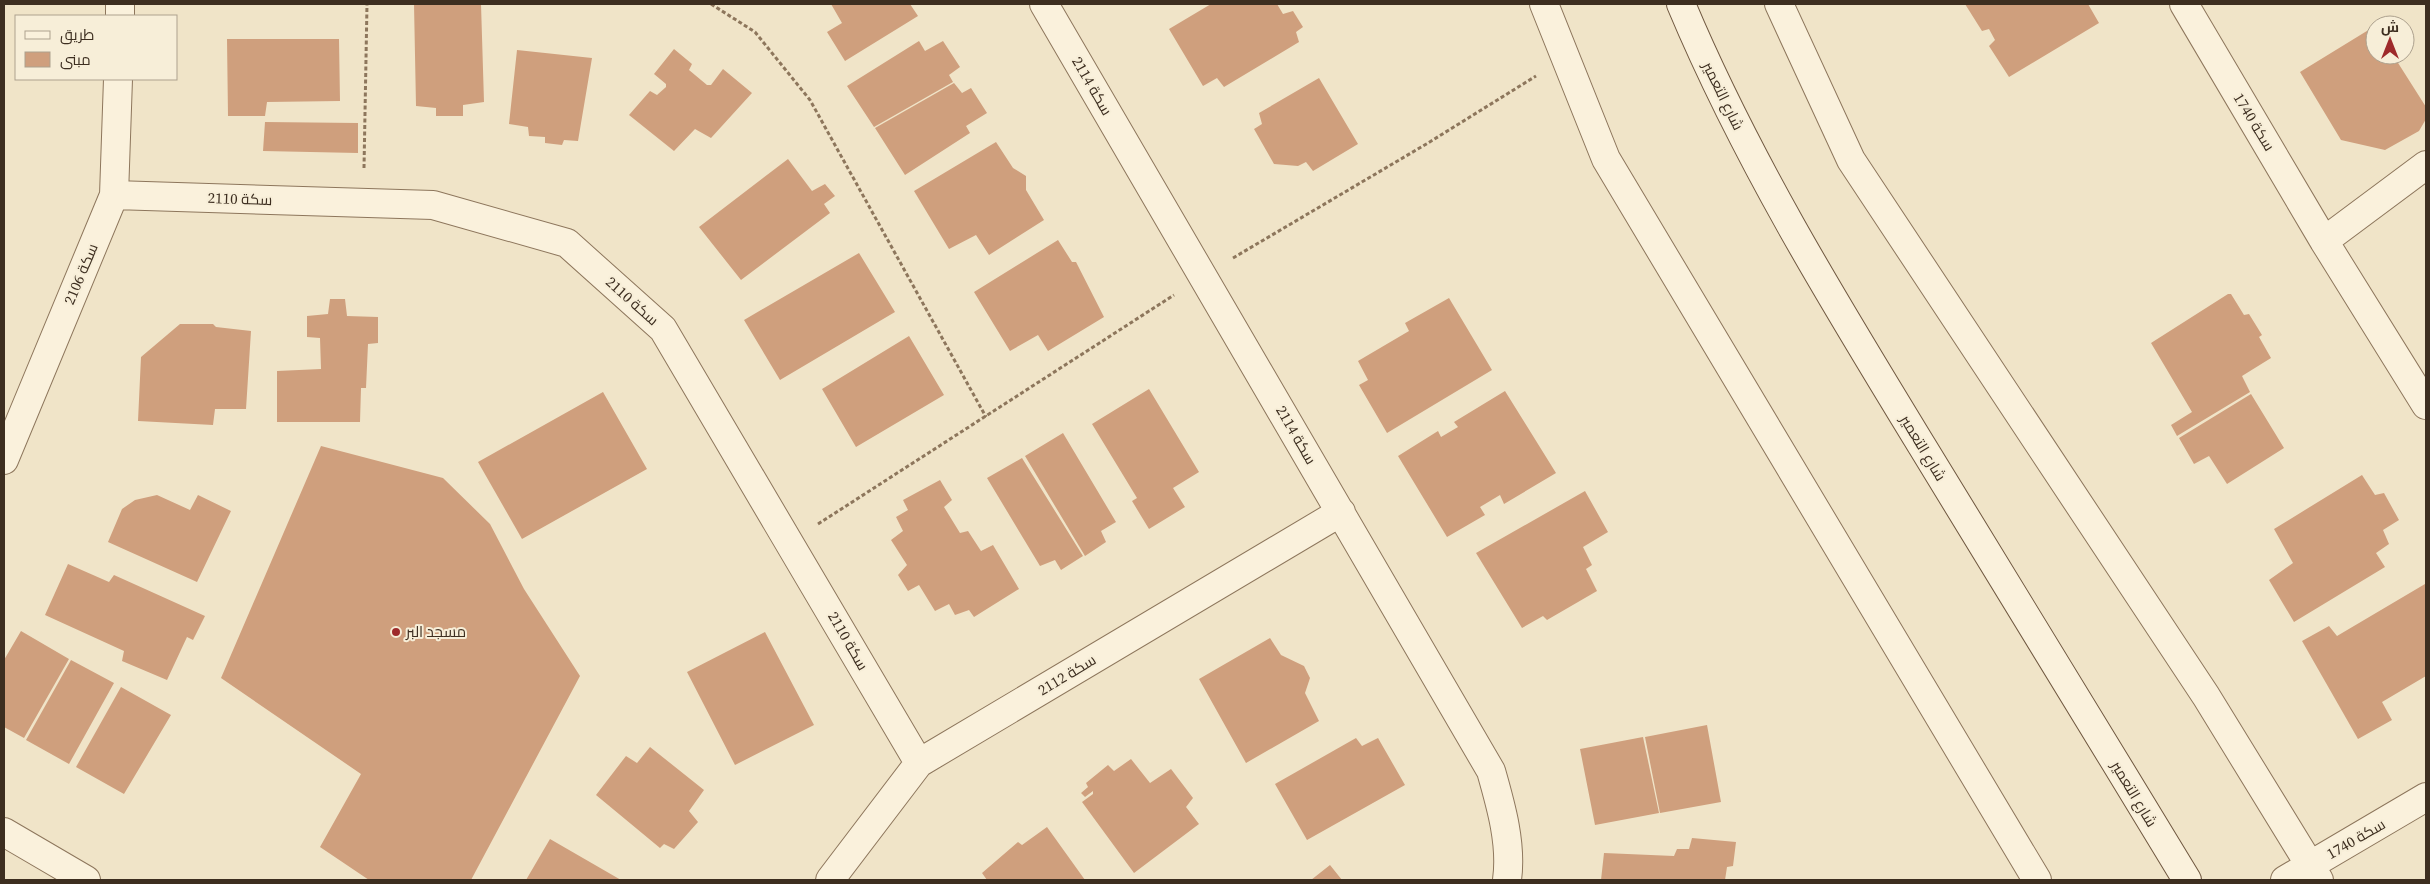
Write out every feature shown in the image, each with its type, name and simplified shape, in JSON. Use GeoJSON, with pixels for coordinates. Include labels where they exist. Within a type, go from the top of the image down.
{"type":"FeatureCollection","features":[{"type":"Feature","properties":{"kind":"street","name":"سكة 2114"},"geometry":{"type":"LineString","coordinates":[[1044,4],[1342,512],[1491,771],[1504,818],[1508,868],[1507,880]]}},
{"type":"Feature","properties":{"kind":"street"},"geometry":{"type":"LineString","coordinates":[[1544,4],[1606,159],[2037,880]]}},
{"type":"Feature","properties":{"kind":"street","name":"شارع التعمير"},"geometry":{"type":"LineString","coordinates":[[1681,4],[1703,56],[1765,181],[1831,296],[2187,880]]}},
{"type":"Feature","properties":{"kind":"street"},"geometry":{"type":"LineString","coordinates":[[1779,4],[1851,160],[2206,696],[2314,873]]}},
{"type":"Feature","properties":{"kind":"street","name":"سكة 1740"},"geometry":{"type":"LineString","coordinates":[[2184,4],[2324,241],[2426,405]]}},
{"type":"Feature","properties":{"kind":"street","name":"سكة 2106"},"geometry":{"type":"LineString","coordinates":[[4,460],[114,195],[118,80]]}},
{"type":"Feature","properties":{"kind":"street"},"geometry":{"type":"LineString","coordinates":[[2324,241],[2426,165]]}},
{"type":"Feature","properties":{"kind":"street","name":"سكة 2110"},"geometry":{"type":"LineString","coordinates":[[114,195],[432,205],[567,243],[663,329],[919,763]]}},
{"type":"Feature","properties":{"kind":"street","name":"سكة 2112"},"geometry":{"type":"LineString","coordinates":[[830,880],[919,763],[1342,512]]}},
{"type":"Feature","properties":{"kind":"street","name":"سكة 1740"},"geometry":{"type":"LineString","coordinates":[[2285,880],[2314,873],[2426,797]]}},
{"type":"Feature","properties":{"kind":"street"},"geometry":{"type":"LineString","coordinates":[[4,832],[86,880]]}},
{"type":"Feature","properties":{"kind":"path"},"geometry":{"type":"LineString","coordinates":[[363,203],[367,4]]}},
{"type":"Feature","properties":{"kind":"path"},"geometry":{"type":"LineString","coordinates":[[711,4],[755,32],[810,100],[986,417]]}},
{"type":"Feature","properties":{"kind":"path"},"geometry":{"type":"LineString","coordinates":[[790,542],[1203,276],[1428,143],[1565,57]]}},
{"type":"Feature","properties":{"kind":"building"},"geometry":{"type":"Polygon","coordinates":[[[414,4],[481,4],[484,102],[463,105],[463,116],[436,116],[436,108],[416,106],[414,4]]]}},
{"type":"Feature","properties":{"kind":"building"},"geometry":{"type":"Polygon","coordinates":[[[831,4],[910,4],[918,16],[845,61],[827,32],[842,23],[831,4]]]}},
{"type":"Feature","properties":{"kind":"building"},"geometry":{"type":"Polygon","coordinates":[[[1211,4],[1277,4],[1283,14],[1293,11],[1303,27],[1296,32],[1299,42],[1224,87],[1217,78],[1203,86],[1169,29],[1211,4]]]}},
{"type":"Feature","properties":{"kind":"building"},"geometry":{"type":"Polygon","coordinates":[[[1965,4],[2088,4],[2099,23],[2009,77],[1989,46],[1995,40],[1989,29],[1982,31],[1965,4]]]}},
{"type":"Feature","properties":{"kind":"building"},"geometry":{"type":"Polygon","coordinates":[[[2365,32],[2365,65],[2399,65],[2426,107],[2426,119],[2419,131],[2385,150],[2341,140],[2300,72],[2365,32]]]}},
{"type":"Feature","properties":{"kind":"building"},"geometry":{"type":"Polygon","coordinates":[[[227,39],[339,39],[340,101],[267,102],[265,116],[228,116],[227,39]]]}},
{"type":"Feature","properties":{"kind":"building"},"geometry":{"type":"Polygon","coordinates":[[[919,41],[925,51],[943,41],[960,67],[949,75],[953,82],[874,127],[847,86],[919,41]]]}},
{"type":"Feature","properties":{"kind":"building"},"geometry":{"type":"Polygon","coordinates":[[[674,49],[692,64],[689,70],[707,85],[711,85],[723,69],[752,93],[711,138],[695,129],[674,151],[629,115],[650,91],[657,95],[666,87],[666,84],[654,74],[674,49]]]}},
{"type":"Feature","properties":{"kind":"building"},"geometry":{"type":"Polygon","coordinates":[[[517,50],[592,58],[578,141],[564,140],[562,145],[545,143],[545,137],[529,136],[528,127],[509,124],[517,50]]]}},
{"type":"Feature","properties":{"kind":"building"},"geometry":{"type":"Polygon","coordinates":[[[1319,78],[1358,144],[1313,171],[1306,162],[1298,166],[1274,164],[1254,129],[1262,124],[1259,113],[1319,78]]]}},
{"type":"Feature","properties":{"kind":"building"},"geometry":{"type":"Polygon","coordinates":[[[954,83],[962,93],[971,88],[987,113],[966,126],[970,133],[905,175],[875,128],[954,83]]]}},
{"type":"Feature","properties":{"kind":"building"},"geometry":{"type":"Polygon","coordinates":[[[265,122],[358,123],[358,153],[263,151],[265,122]]]}},
{"type":"Feature","properties":{"kind":"building"},"geometry":{"type":"Polygon","coordinates":[[[996,142],[1013,168],[1026,176],[1026,190],[1044,220],[989,255],[976,235],[949,249],[914,191],[996,142]]]}},
{"type":"Feature","properties":{"kind":"building"},"geometry":{"type":"Polygon","coordinates":[[[788,159],[812,191],[825,184],[835,196],[824,204],[830,213],[741,280],[699,227],[788,159]]]}},
{"type":"Feature","properties":{"kind":"building"},"geometry":{"type":"Polygon","coordinates":[[[1058,240],[1072,262],[1076,262],[1104,317],[1048,351],[1038,335],[1010,351],[974,292],[1058,240]]]}},
{"type":"Feature","properties":{"kind":"building"},"geometry":{"type":"Polygon","coordinates":[[[859,253],[895,312],[780,380],[744,320],[859,253]]]}},
{"type":"Feature","properties":{"kind":"building"},"geometry":{"type":"Polygon","coordinates":[[[2228,294],[2231,294],[2244,315],[2249,314],[2262,335],[2259,337],[2271,358],[2242,376],[2250,392],[2177,436],[2171,425],[2192,412],[2151,343],[2228,294]]]}},
{"type":"Feature","properties":{"kind":"building"},"geometry":{"type":"Polygon","coordinates":[[[1449,298],[1492,370],[1387,433],[1359,385],[1368,380],[1358,361],[1409,331],[1405,323],[1449,298]]]}},
{"type":"Feature","properties":{"kind":"building"},"geometry":{"type":"Polygon","coordinates":[[[330,299],[345,299],[347,316],[378,317],[378,343],[368,344],[366,388],[361,388],[360,422],[277,422],[277,371],[321,369],[320,338],[307,337],[307,316],[328,314],[330,299]]]}},
{"type":"Feature","properties":{"kind":"building"},"geometry":{"type":"Polygon","coordinates":[[[180,324],[213,324],[216,327],[251,331],[246,409],[215,409],[213,425],[138,421],[141,357],[180,324]]]}},
{"type":"Feature","properties":{"kind":"building"},"geometry":{"type":"Polygon","coordinates":[[[909,336],[944,395],[856,447],[822,389],[909,336]]]}},
{"type":"Feature","properties":{"kind":"building"},"geometry":{"type":"Polygon","coordinates":[[[1149,389],[1199,472],[1173,488],[1185,507],[1149,529],[1132,501],[1137,498],[1092,424],[1149,389]]]}},
{"type":"Feature","properties":{"kind":"building"},"geometry":{"type":"Polygon","coordinates":[[[1505,391],[1556,473],[1504,504],[1500,495],[1480,507],[1485,515],[1447,537],[1398,456],[1438,431],[1441,437],[1458,427],[1454,422],[1505,391]]]}},
{"type":"Feature","properties":{"kind":"building"},"geometry":{"type":"Polygon","coordinates":[[[603,392],[647,469],[522,539],[478,462],[603,392]]]}},
{"type":"Feature","properties":{"kind":"building"},"geometry":{"type":"Polygon","coordinates":[[[2251,394],[2284,448],[2227,484],[2209,456],[2194,464],[2179,438],[2251,394]]]}},
{"type":"Feature","properties":{"kind":"building"},"geometry":{"type":"Polygon","coordinates":[[[1063,433],[1116,522],[1101,531],[1106,542],[1085,556],[1025,456],[1063,433]]]}},
{"type":"Feature","properties":{"kind":"building","name":"مسجد البر"},"geometry":{"type":"Polygon","coordinates":[[[321,446],[443,478],[490,524],[524,589],[580,676],[471,880],[369,880],[320,847],[361,774],[221,678],[321,446]]]}},
{"type":"Feature","properties":{"kind":"building"},"geometry":{"type":"Polygon","coordinates":[[[1022,458],[1083,556],[1061,570],[1055,560],[1040,566],[987,478],[1022,458]]]}},
{"type":"Feature","properties":{"kind":"building"},"geometry":{"type":"Polygon","coordinates":[[[2362,475],[2375,495],[2384,493],[2399,520],[2383,530],[2389,544],[2376,553],[2385,567],[2294,622],[2269,580],[2293,563],[2274,529],[2362,475]]]}},
{"type":"Feature","properties":{"kind":"building"},"geometry":{"type":"Polygon","coordinates":[[[940,480],[952,500],[944,507],[960,533],[968,531],[981,551],[993,545],[1019,589],[974,617],[969,610],[955,615],[949,604],[935,611],[919,585],[908,591],[898,575],[907,565],[891,540],[903,531],[896,517],[908,510],[903,500],[940,480]]]}},
{"type":"Feature","properties":{"kind":"building"},"geometry":{"type":"Polygon","coordinates":[[[1585,491],[1608,532],[1583,547],[1592,565],[1586,569],[1597,591],[1547,620],[1543,616],[1522,628],[1476,553],[1585,491]]]}},
{"type":"Feature","properties":{"kind":"building"},"geometry":{"type":"Polygon","coordinates":[[[157,495],[190,510],[198,495],[231,511],[197,582],[108,542],[122,509],[135,500],[157,495]]]}},
{"type":"Feature","properties":{"kind":"building"},"geometry":{"type":"Polygon","coordinates":[[[68,564],[109,582],[114,575],[205,616],[193,640],[187,637],[167,680],[122,661],[124,651],[45,615],[68,564]]]}},
{"type":"Feature","properties":{"kind":"building"},"geometry":{"type":"Polygon","coordinates":[[[2425,584],[2426,676],[2382,702],[2392,720],[2358,739],[2302,641],[2329,626],[2337,636],[2425,584]]]}},
{"type":"Feature","properties":{"kind":"building"},"geometry":{"type":"Polygon","coordinates":[[[21,631],[69,659],[24,738],[4,727],[4,660],[21,631]]]}},
{"type":"Feature","properties":{"kind":"building"},"geometry":{"type":"Polygon","coordinates":[[[765,632],[814,725],[735,765],[687,672],[765,632]]]}},
{"type":"Feature","properties":{"kind":"building"},"geometry":{"type":"Polygon","coordinates":[[[1270,638],[1281,655],[1304,666],[1310,678],[1305,693],[1319,721],[1246,763],[1199,679],[1270,638]]]}},
{"type":"Feature","properties":{"kind":"building"},"geometry":{"type":"Polygon","coordinates":[[[71,660],[114,683],[69,764],[26,740],[71,660]]]}},
{"type":"Feature","properties":{"kind":"building"},"geometry":{"type":"Polygon","coordinates":[[[121,687],[171,715],[124,794],[76,767],[121,687]]]}},
{"type":"Feature","properties":{"kind":"building"},"geometry":{"type":"Polygon","coordinates":[[[1707,725],[1721,802],[1660,813],[1645,737],[1707,725]]]}},
{"type":"Feature","properties":{"kind":"building"},"geometry":{"type":"Polygon","coordinates":[[[1643,737],[1659,813],[1595,825],[1580,749],[1643,737]]]}},
{"type":"Feature","properties":{"kind":"building"},"geometry":{"type":"Polygon","coordinates":[[[1356,738],[1362,746],[1378,738],[1405,785],[1307,840],[1275,784],[1356,738]]]}},
{"type":"Feature","properties":{"kind":"building"},"geometry":{"type":"Polygon","coordinates":[[[650,747],[704,790],[689,811],[698,822],[674,849],[664,844],[660,848],[596,795],[626,756],[637,763],[650,747]]]}},
{"type":"Feature","properties":{"kind":"building"},"geometry":{"type":"Polygon","coordinates":[[[1131,759],[1150,783],[1171,769],[1193,798],[1186,807],[1199,824],[1134,873],[1082,802],[1093,794],[1093,791],[1085,797],[1081,793],[1088,787],[1086,783],[1108,765],[1114,771],[1131,759]]]}},
{"type":"Feature","properties":{"kind":"building"},"geometry":{"type":"Polygon","coordinates":[[[1047,827],[1085,880],[987,880],[982,873],[1018,842],[1022,845],[1047,827]]]}},
{"type":"Feature","properties":{"kind":"building"},"geometry":{"type":"Polygon","coordinates":[[[1692,838],[1736,842],[1733,866],[1727,867],[1725,880],[1601,880],[1604,853],[1674,856],[1677,849],[1689,849],[1692,838]]]}},
{"type":"Feature","properties":{"kind":"building"},"geometry":{"type":"Polygon","coordinates":[[[550,839],[621,880],[526,880],[550,839]]]}},
{"type":"Feature","properties":{"kind":"building"},"geometry":{"type":"Polygon","coordinates":[[[1330,865],[1342,880],[1311,880],[1330,865]]]}},
{"type":"Feature","properties":{"kind":"place","name":"مسجد البر"},"geometry":{"type":"Point","coordinates":[396,632]}}]}
